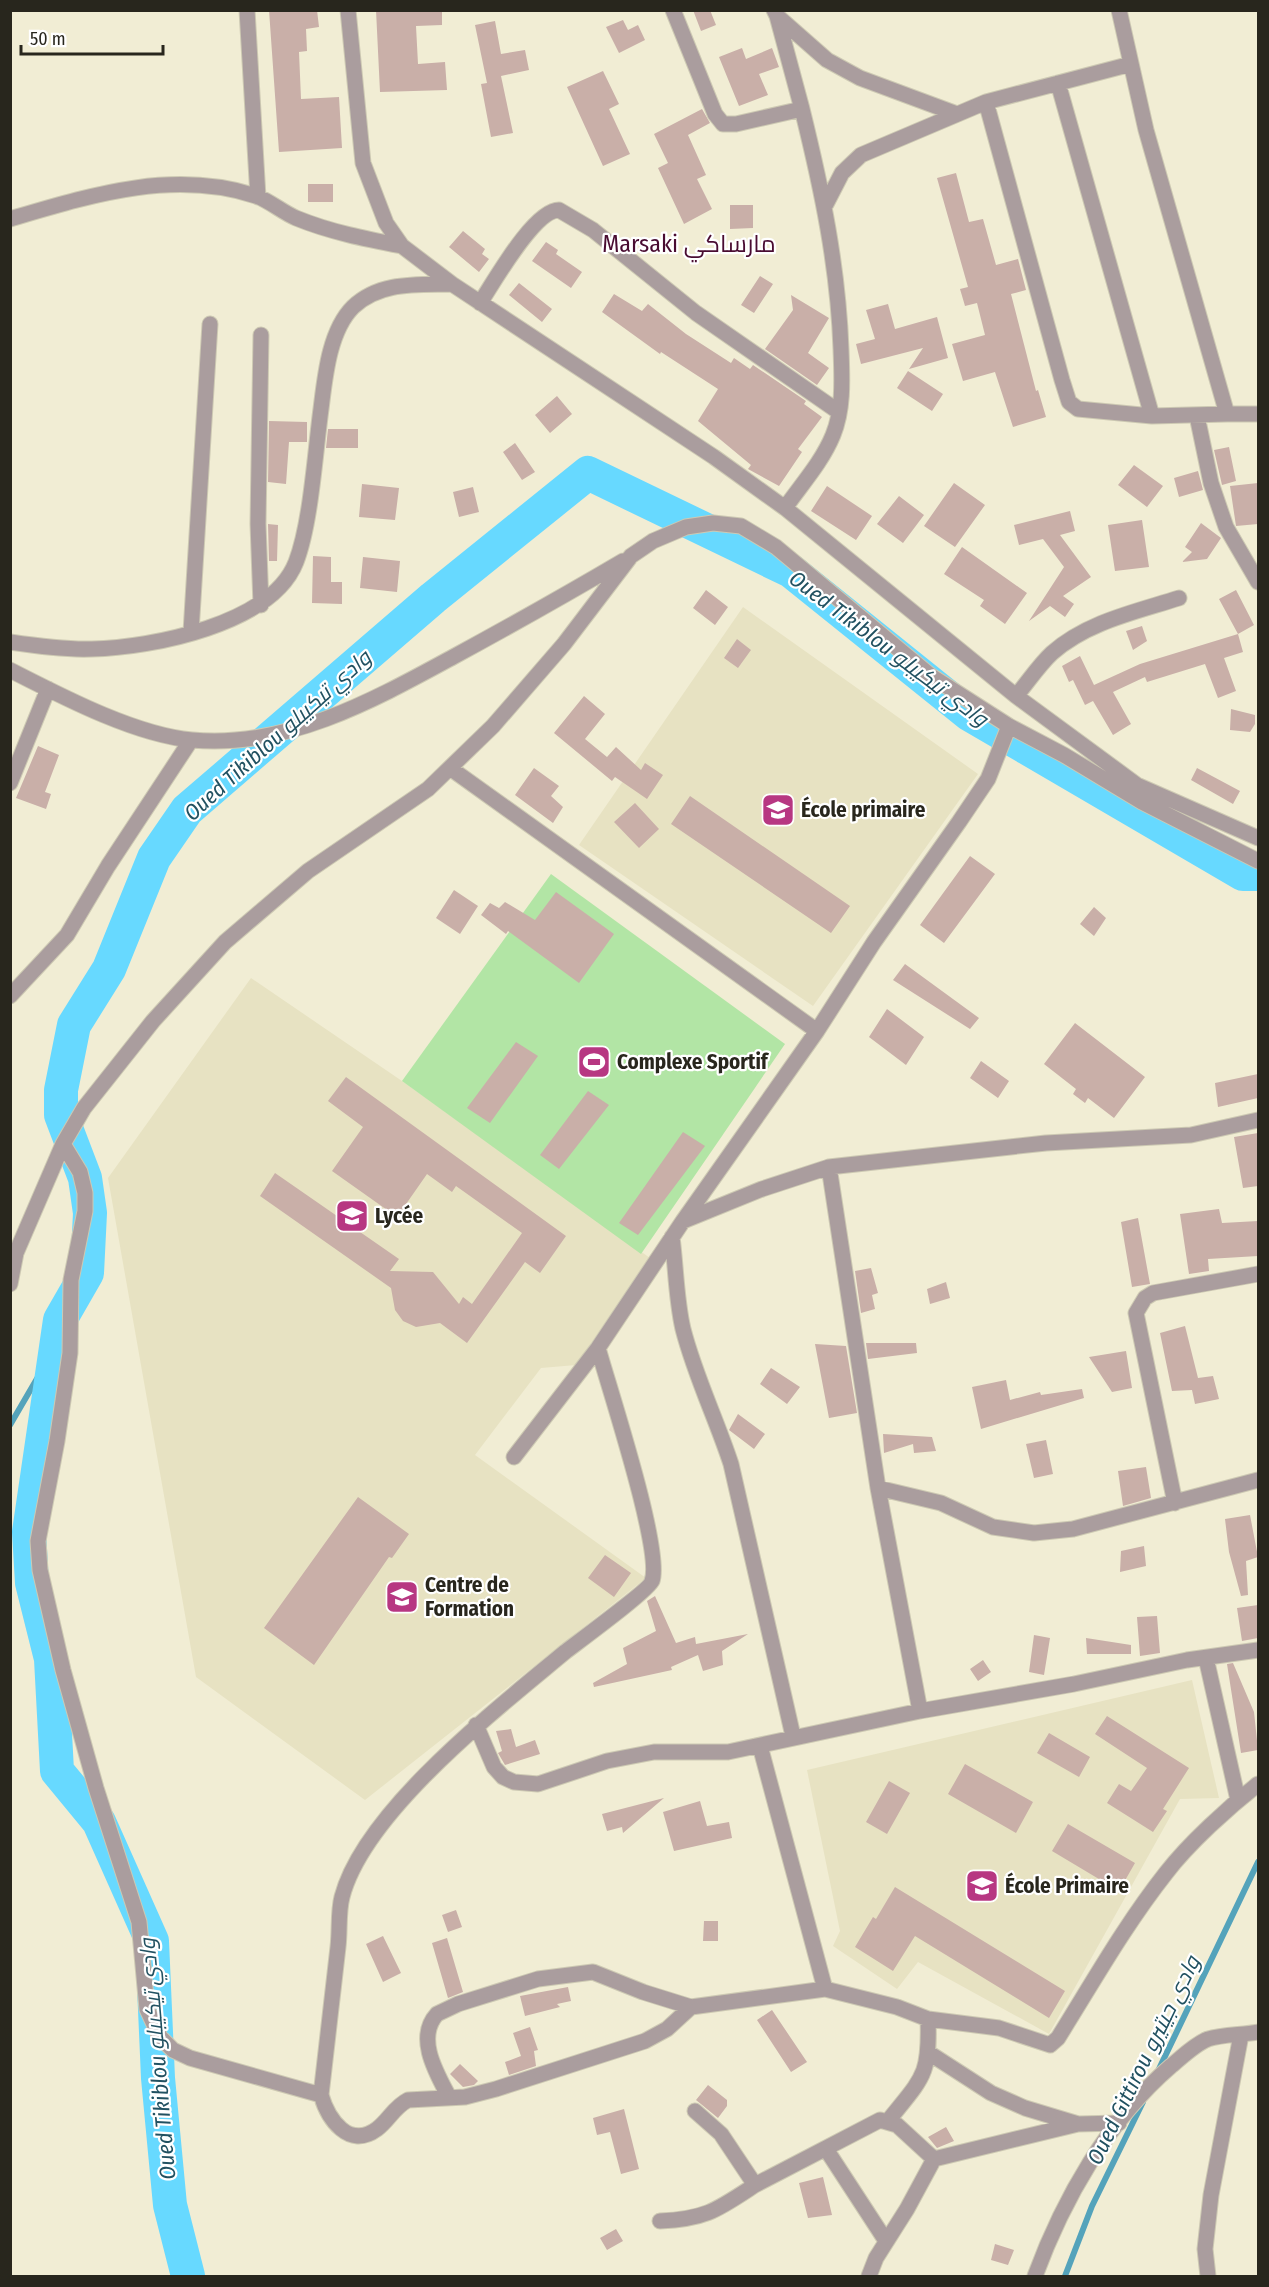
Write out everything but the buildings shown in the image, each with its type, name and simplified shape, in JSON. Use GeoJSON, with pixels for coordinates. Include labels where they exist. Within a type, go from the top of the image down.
{"type":"FeatureCollection","features":[{"type":"Feature","properties":{"kind":"street"},"geometry":{"type":"LineString","coordinates":[[247,10],[258,197]]}},
{"type":"Feature","properties":{"kind":"street"},"geometry":{"type":"LineString","coordinates":[[348,10],[363,163],[386,224],[402,246],[452,284],[714,457],[785,508],[1016,696],[1137,785],[1258,838]]}},
{"type":"Feature","properties":{"kind":"street"},"geometry":{"type":"LineString","coordinates":[[673,10],[715,114],[723,124],[736,124],[802,109]]}},
{"type":"Feature","properties":{"kind":"street"},"geometry":{"type":"LineString","coordinates":[[1119,10],[1146,130],[1227,414]]}},
{"type":"Feature","properties":{"kind":"street"},"geometry":{"type":"LineString","coordinates":[[775,13],[826,204],[840,313],[842,385],[839,412],[825,451],[785,508]]}},
{"type":"Feature","properties":{"kind":"street"},"geometry":{"type":"LineString","coordinates":[[775,13],[827,60],[860,78],[957,114]]}},
{"type":"Feature","properties":{"kind":"street"},"geometry":{"type":"LineString","coordinates":[[826,204],[842,173],[861,155],[986,102],[1131,64]]}},
{"type":"Feature","properties":{"kind":"street"},"geometry":{"type":"LineString","coordinates":[[1058,83],[1152,416]]}},
{"type":"Feature","properties":{"kind":"street"},"geometry":{"type":"LineString","coordinates":[[986,102],[1069,402],[1073,408],[1152,416],[1258,414]]}},
{"type":"Feature","properties":{"kind":"street"},"geometry":{"type":"LineString","coordinates":[[10,219],[115,190],[174,184],[212,186],[258,197],[295,217],[351,236],[402,246]]}},
{"type":"Feature","properties":{"kind":"street"},"geometry":{"type":"LineString","coordinates":[[480,303],[530,230],[543,215],[559,210],[593,230],[696,313],[839,412]]}},
{"type":"Feature","properties":{"kind":"street"},"geometry":{"type":"LineString","coordinates":[[10,642],[92,649],[153,643],[224,622],[261,604],[285,582],[296,562],[305,524],[323,394],[336,334],[353,307],[373,293],[410,285],[452,284]]}},
{"type":"Feature","properties":{"kind":"street"},"geometry":{"type":"LineString","coordinates":[[191,632],[210,324]]}},
{"type":"Feature","properties":{"kind":"street"},"geometry":{"type":"LineString","coordinates":[[261,335],[258,524],[261,604]]}},
{"type":"Feature","properties":{"kind":"street"},"geometry":{"type":"LineString","coordinates":[[1197,416],[1211,483],[1226,527],[1254,568],[1258,582]]}},
{"type":"Feature","properties":{"kind":"street"},"geometry":{"type":"LineString","coordinates":[[10,670],[48,690],[140,728],[191,740],[215,741],[272,734],[335,717],[410,681],[520,621],[653,541],[686,527],[713,523],[741,526],[776,547],[931,676],[1010,726],[1064,755],[1183,826],[1258,861]]}},
{"type":"Feature","properties":{"kind":"street"},"geometry":{"type":"LineString","coordinates":[[10,1284],[16,1252],[63,1144],[84,1108],[153,1021],[225,942],[308,871],[428,789],[450,768],[493,726],[564,644],[631,556]]}},
{"type":"Feature","properties":{"kind":"street"},"geometry":{"type":"LineString","coordinates":[[1016,696],[1051,654],[1071,638],[1093,626],[1179,598]]}},
{"type":"Feature","properties":{"kind":"street"},"geometry":{"type":"LineString","coordinates":[[10,783],[48,690]]}},
{"type":"Feature","properties":{"kind":"street"},"geometry":{"type":"LineString","coordinates":[[513,1457],[598,1348],[683,1221],[817,1031],[874,942],[988,779],[1010,726]]}},
{"type":"Feature","properties":{"kind":"street"},"geometry":{"type":"LineString","coordinates":[[10,996],[67,935],[191,740]]}},
{"type":"Feature","properties":{"kind":"street"},"geometry":{"type":"LineString","coordinates":[[450,768],[817,1031]]}},
{"type":"Feature","properties":{"kind":"street"},"geometry":{"type":"LineString","coordinates":[[683,1221],[762,1189],[829,1167],[1046,1143],[1191,1135],[1258,1120]]}},
{"type":"Feature","properties":{"kind":"street"},"geometry":{"type":"LineString","coordinates":[[63,1144],[80,1172],[85,1193],[85,1210],[71,1280],[70,1353],[57,1441],[42,1510],[38,1541],[39,1560],[63,1670],[108,1829],[139,1922],[147,2008],[152,2023],[173,2050],[190,2058],[321,2095]]}},
{"type":"Feature","properties":{"kind":"street"},"geometry":{"type":"LineString","coordinates":[[829,1167],[878,1488],[920,1711]]}},
{"type":"Feature","properties":{"kind":"street"},"geometry":{"type":"LineString","coordinates":[[672,1237],[683,1328],[700,1385],[718,1424],[731,1464],[793,1736]]}},
{"type":"Feature","properties":{"kind":"street"},"geometry":{"type":"LineString","coordinates":[[1175,1503],[1136,1313],[1145,1298],[1153,1293],[1258,1274]]}},
{"type":"Feature","properties":{"kind":"street"},"geometry":{"type":"LineString","coordinates":[[598,1348],[650,1534],[654,1570],[652,1582],[646,1590],[614,1613],[476,1725],[393,1810],[355,1862],[342,1898],[321,2095],[326,2113],[340,2131],[353,2135],[369,2133],[378,2128],[401,2104],[408,2100],[465,2097],[645,2041],[667,2029],[691,2007]]}},
{"type":"Feature","properties":{"kind":"street"},"geometry":{"type":"LineString","coordinates":[[878,1488],[941,1503],[993,1527],[1034,1533],[1073,1529],[1258,1480]]}},
{"type":"Feature","properties":{"kind":"street"},"geometry":{"type":"LineString","coordinates":[[476,1725],[494,1767],[503,1777],[526,1785],[562,1777],[607,1761],[654,1752],[728,1752],[760,1746],[793,1736],[920,1711],[1258,1650]]}},
{"type":"Feature","properties":{"kind":"street"},"geometry":{"type":"LineString","coordinates":[[1206,1658],[1238,1800]]}},
{"type":"Feature","properties":{"kind":"street"},"geometry":{"type":"LineString","coordinates":[[760,1746],[825,1989]]}},
{"type":"Feature","properties":{"kind":"street"},"geometry":{"type":"LineString","coordinates":[[449,2097],[431,2061],[429,2050],[430,2028],[437,2014],[458,2004],[538,1978],[593,1972],[643,1992],[691,2007],[825,1989],[897,2007],[928,2019],[999,2028],[1044,2045],[1054,2042],[1128,1926],[1167,1871],[1238,1800],[1258,1784]]}},
{"type":"Feature","properties":{"kind":"street"},"geometry":{"type":"LineString","coordinates":[[888,2121],[921,2079],[929,2053],[928,2019]]}},
{"type":"Feature","properties":{"kind":"street"},"geometry":{"type":"LineString","coordinates":[[1035,2277],[1050,2234],[1098,2152],[1146,2087],[1186,2053],[1208,2039],[1258,2032]]}},
{"type":"Feature","properties":{"kind":"street"},"geometry":{"type":"LineString","coordinates":[[1208,2277],[1205,2248],[1211,2195],[1241,2035]]}},
{"type":"Feature","properties":{"kind":"street"},"geometry":{"type":"LineString","coordinates":[[929,2053],[991,2092],[1025,2108],[1078,2124]]}},
{"type":"Feature","properties":{"kind":"street"},"geometry":{"type":"LineString","coordinates":[[694,2111],[720,2134],[755,2185]]}},
{"type":"Feature","properties":{"kind":"street"},"geometry":{"type":"LineString","coordinates":[[660,2221],[690,2219],[714,2212],[755,2185],[880,2120],[897,2125],[934,2159]]}},
{"type":"Feature","properties":{"kind":"street"},"geometry":{"type":"LineString","coordinates":[[869,2277],[886,2241],[907,2209],[934,2159],[1078,2124],[1119,2123]]}},
{"type":"Feature","properties":{"kind":"street"},"geometry":{"type":"LineString","coordinates":[[826,2149],[886,2241]]}},
{"type":"Feature","properties":{"kind":"shaded area","name":"École primaire"},"geometry":{"type":"Polygon","coordinates":[[[743,607],[978,774],[813,1006],[579,845],[743,607]]]}},
{"type":"Feature","properties":{"kind":"shaded area"},"geometry":{"type":"Polygon","coordinates":[[[251,978],[402,1081],[650,1258],[576,1365],[541,1368],[475,1455],[646,1578],[365,1800],[196,1677],[108,1178],[251,978]]]}},
{"type":"Feature","properties":{"kind":"shaded area","name":"École Primaire"},"geometry":{"type":"Polygon","coordinates":[[[1192,1680],[1219,1798],[1180,1799],[1049,2034],[918,1962],[897,1989],[833,1946],[840,1931],[807,1770],[1192,1680]]]}},
{"type":"Feature","properties":{"kind":"green space","name":"Complexe Sportif"},"geometry":{"type":"Polygon","coordinates":[[[551,874],[785,1044],[641,1254],[402,1081],[551,874]]]}},
{"type":"Feature","properties":{"kind":"waterway","name":"Oued Tikiblou وادي تيكيبلو"},"geometry":{"type":"LineString","coordinates":[[188,2276],[170,2205],[158,2078],[152,1941],[99,1822],[57,1771],[51,1659],[32,1583],[29,1532],[60,1320],[87,1273],[90,1213],[85,1178],[61,1115],[61,1090],[74,1025],[109,969],[154,858],[187,810],[433,598],[588,473],[791,571],[969,714],[1243,874],[1258,874]]}},
{"type":"Feature","properties":{"kind":"waterway"},"geometry":{"type":"LineString","coordinates":[[10,1425],[56,1346]]}},
{"type":"Feature","properties":{"kind":"waterway","name":"Oued Gittirou وادي جيتيرو"},"geometry":{"type":"LineString","coordinates":[[1158,2071],[1258,1862]]}},
{"type":"Feature","properties":{"kind":"waterway","name":"Oued Gittirou وادي جيتيرو"},"geometry":{"type":"LineString","coordinates":[[1065,2276],[1092,2206],[1143,2102]]}},
{"type":"Feature","properties":{"kind":"place","name":"École primaire"},"geometry":{"type":"Point","coordinates":[778,810]}},
{"type":"Feature","properties":{"kind":"place","name":"Complexe Sportif"},"geometry":{"type":"Point","coordinates":[594,1062]}},
{"type":"Feature","properties":{"kind":"place","name":"Lycée"},"geometry":{"type":"Point","coordinates":[352,1216]}},
{"type":"Feature","properties":{"kind":"place","name":"Centre de Formation"},"geometry":{"type":"Point","coordinates":[402,1597]}},
{"type":"Feature","properties":{"kind":"place","name":"École Primaire"},"geometry":{"type":"Point","coordinates":[982,1886]}},
{"type":"Feature","properties":{"kind":"district","name":"Marsaki مارساكي"},"geometry":{"type":"Point","coordinates":[689,244]}}]}
